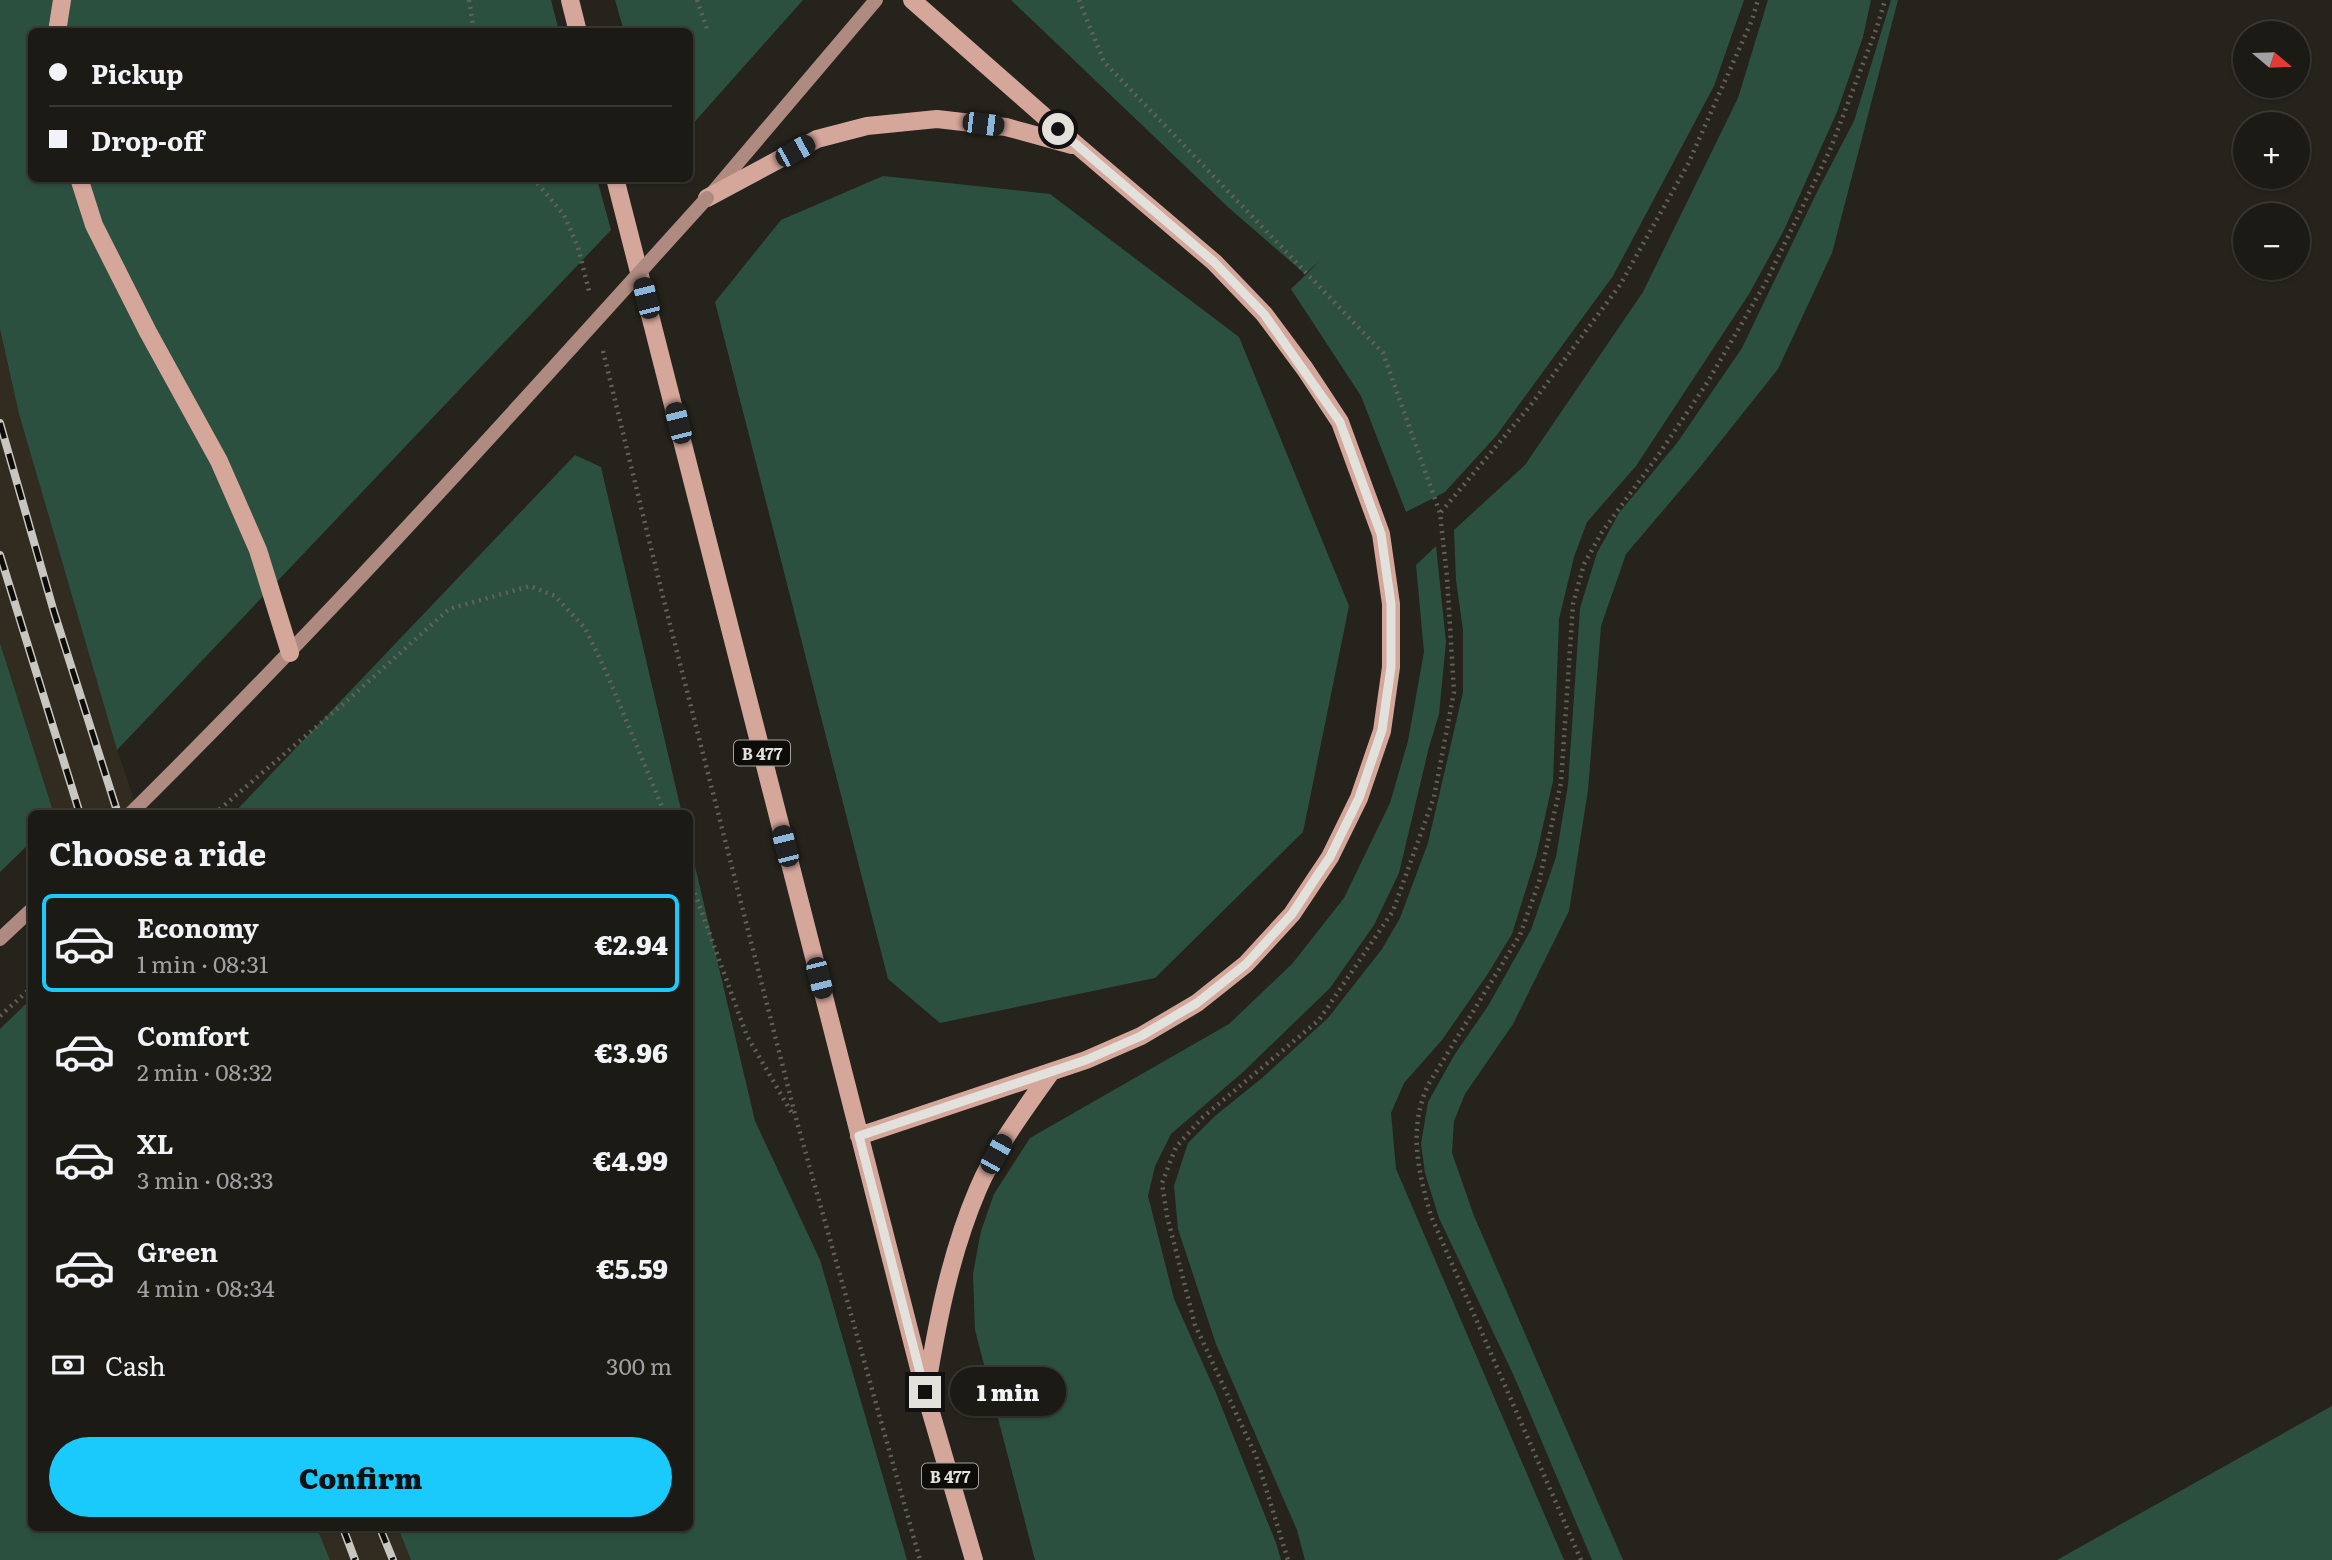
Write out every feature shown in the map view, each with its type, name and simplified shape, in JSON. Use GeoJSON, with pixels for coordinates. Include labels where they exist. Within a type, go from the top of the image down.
{"type":"FeatureCollection","features":[{"type":"Feature","properties":{"kind":"main road"},"geometry":{"type":"LineString","coordinates":[[58,28],[62,0]]}},
{"type":"Feature","properties":{"kind":"main road"},"geometry":{"type":"LineString","coordinates":[[570,0],[577,28]]}},
{"type":"Feature","properties":{"kind":"main road"},"geometry":{"type":"LineString","coordinates":[[134,810],[290,653],[444,489],[707,198],[876,0]]}},
{"type":"Feature","properties":{"kind":"main road"},"geometry":{"type":"LineString","coordinates":[[859,1136],[1086,1060],[1141,1036],[1197,1003],[1246,964],[1292,914],[1330,857],[1359,798],[1382,730],[1391,667],[1391,604],[1381,534],[1340,422],[1264,314],[1214,262],[912,0]]}},
{"type":"Feature","properties":{"kind":"main road"},"geometry":{"type":"LineString","coordinates":[[707,198],[817,139],[867,126],[937,119],[1006,127],[1079,147]]}},
{"type":"Feature","properties":{"kind":"main road"},"geometry":{"type":"LineString","coordinates":[[80,182],[94,225],[148,332],[219,461],[258,550],[290,653]]}},
{"type":"Feature","properties":{"kind":"main road","name":"B 477"},"geometry":{"type":"LineString","coordinates":[[616,182],[925,1392],[974,1560]]}},
{"type":"Feature","properties":{"kind":"main road"},"geometry":{"type":"LineString","coordinates":[[0,939],[28,913]]}},
{"type":"Feature","properties":{"kind":"main road"},"geometry":{"type":"LineString","coordinates":[[925,1392],[940,1312],[956,1248],[978,1188],[1006,1138],[1051,1072]]}},
{"type":"Feature","properties":{"kind":"path"},"geometry":{"type":"LineString","coordinates":[[469,0],[473,28]]}},
{"type":"Feature","properties":{"kind":"path"},"geometry":{"type":"LineString","coordinates":[[697,0],[708,32]]}},
{"type":"Feature","properties":{"kind":"path"},"geometry":{"type":"LineString","coordinates":[[1079,0],[1104,62],[1383,354],[1440,513],[1454,692],[1433,797],[1394,911],[1319,1020],[1203,1117],[1176,1147],[1163,1183],[1167,1216],[1195,1325],[1256,1456],[1289,1560]]}},
{"type":"Feature","properties":{"kind":"path"},"geometry":{"type":"LineString","coordinates":[[1440,513],[1530,405],[1620,285],[1688,164],[1752,20],[1758,0]]}},
{"type":"Feature","properties":{"kind":"path"},"geometry":{"type":"LineString","coordinates":[[1581,1560],[1432,1216],[1417,1163],[1418,1111],[1428,1085],[1520,935],[1539,882],[1561,783],[1573,604],[1584,564],[1602,532],[1707,383],[1766,282],[1830,150],[1885,0]]}},
{"type":"Feature","properties":{"kind":"path"},"geometry":{"type":"LineString","coordinates":[[536,182],[564,215],[578,247],[591,301]]}},
{"type":"Feature","properties":{"kind":"path"},"geometry":{"type":"LineString","coordinates":[[601,341],[663,597],[797,1122],[920,1560]]}},
{"type":"Feature","properties":{"kind":"path"},"geometry":{"type":"LineString","coordinates":[[218,810],[449,609],[530,586],[555,596],[585,628],[663,810]]}},
{"type":"Feature","properties":{"kind":"path"},"geometry":{"type":"LineString","coordinates":[[693,888],[747,1036],[797,1122]]}},
{"type":"Feature","properties":{"kind":"path"},"geometry":{"type":"LineString","coordinates":[[0,1016],[28,991]]}},
{"type":"Feature","properties":{"kind":"shaded area"},"geometry":{"type":"Polygon","coordinates":[[[0,329],[19,414],[117,750],[138,810],[53,810],[0,643],[0,329]]]}},
{"type":"Feature","properties":{"kind":"shaded area"},"geometry":{"type":"Polygon","coordinates":[[[318,1531],[399,1531],[411,1560],[330,1560],[318,1531]]]}},
{"type":"Feature","properties":{"kind":"green space"},"geometry":{"type":"Polygon","coordinates":[[[0,0],[551,0],[558,28],[28,28],[28,182],[598,182],[611,230],[117,750],[19,414],[0,329],[0,0]]]}},
{"type":"Feature","properties":{"kind":"green space"},"geometry":{"type":"Polygon","coordinates":[[[615,0],[803,0],[693,124],[693,28],[623,28],[615,0]]]}},
{"type":"Feature","properties":{"kind":"green space"},"geometry":{"type":"Polygon","coordinates":[[[1011,0],[1744,0],[1714,86],[1613,276],[1496,436],[1445,492],[1406,512],[1361,396],[1291,289],[1321,260],[1305,274],[1229,208],[1011,0]]]}},
{"type":"Feature","properties":{"kind":"green space"},"geometry":{"type":"Polygon","coordinates":[[[1768,0],[1871,0],[1863,37],[1837,112],[1784,230],[1749,294],[1636,466],[1587,522],[1574,557],[1559,619],[1553,781],[1536,857],[1512,934],[1442,1040],[1404,1083],[1391,1113],[1396,1169],[1564,1560],[1305,1560],[1297,1530],[1216,1344],[1178,1229],[1174,1186],[1188,1143],[1215,1116],[1328,1018],[1382,949],[1400,918],[1428,843],[1463,692],[1463,630],[1456,580],[1454,530],[1525,465],[1643,292],[1738,98],[1768,0]]]}},
{"type":"Feature","properties":{"kind":"green space"},"geometry":{"type":"Polygon","coordinates":[[[1891,0],[1898,0],[1832,253],[1778,369],[1626,554],[1601,626],[1588,790],[1569,911],[1513,1024],[1465,1094],[1454,1121],[1452,1153],[1474,1216],[1623,1560],[1592,1560],[1514,1376],[1439,1218],[1425,1173],[1421,1144],[1428,1102],[1455,1054],[1488,1006],[1531,930],[1556,857],[1568,785],[1580,608],[1597,553],[1619,513],[1677,443],[1742,348],[1854,121],[1891,0]]]}},
{"type":"Feature","properties":{"kind":"green space"},"geometry":{"type":"Polygon","coordinates":[[[883,176],[1050,194],[1239,337],[1349,606],[1303,832],[1155,978],[940,1023],[888,979],[715,302],[781,220],[883,176]]]}},
{"type":"Feature","properties":{"kind":"green space"},"geometry":{"type":"Polygon","coordinates":[[[575,455],[601,467],[681,810],[237,810],[575,455]]]}},
{"type":"Feature","properties":{"kind":"green space"},"geometry":{"type":"Polygon","coordinates":[[[1436,546],[1446,642],[1439,714],[1399,873],[1374,925],[1330,988],[1243,1072],[1171,1134],[1155,1166],[1148,1196],[1174,1299],[1216,1393],[1281,1560],[1035,1560],[975,1330],[973,1274],[981,1231],[994,1194],[1030,1138],[1229,1024],[1292,964],[1344,898],[1390,803],[1408,741],[1424,652],[1416,565],[1436,546]]]}},
{"type":"Feature","properties":{"kind":"green space"},"geometry":{"type":"Polygon","coordinates":[[[0,643],[53,810],[28,810],[28,845],[0,872],[0,643]]]}},
{"type":"Feature","properties":{"kind":"green space"},"geometry":{"type":"Polygon","coordinates":[[[693,858],[755,1121],[820,1260],[907,1560],[411,1560],[399,1531],[693,1531],[693,858]]]}},
{"type":"Feature","properties":{"kind":"green space"},"geometry":{"type":"Polygon","coordinates":[[[28,1002],[28,1531],[318,1531],[330,1560],[0,1560],[0,1029],[28,1002]]]}},
{"type":"Feature","properties":{"kind":"green space"},"geometry":{"type":"Polygon","coordinates":[[[2332,1406],[2332,1560],[2057,1560],[2332,1406]]]}},
{"type":"Feature","properties":{"kind":"railway"},"geometry":{"type":"LineString","coordinates":[[0,423],[54,612],[117,810]]}},
{"type":"Feature","properties":{"kind":"railway"},"geometry":{"type":"LineString","coordinates":[[0,555],[79,810]]}},
{"type":"Feature","properties":{"kind":"railway"},"geometry":{"type":"LineString","coordinates":[[344,1531],[355,1560]]}},
{"type":"Feature","properties":{"kind":"railway"},"geometry":{"type":"LineString","coordinates":[[381,1531],[393,1560]]}},
{"type":"Feature","properties":{"kind":"route"},"geometry":{"type":"LineString","coordinates":[[925,1392],[859,1136],[1086,1060],[1141,1036],[1197,1003],[1246,964],[1292,914],[1330,857],[1359,798],[1382,730],[1391,667],[1391,604],[1381,534],[1340,422],[1264,314],[1214,262],[1058,129]]}}]}
